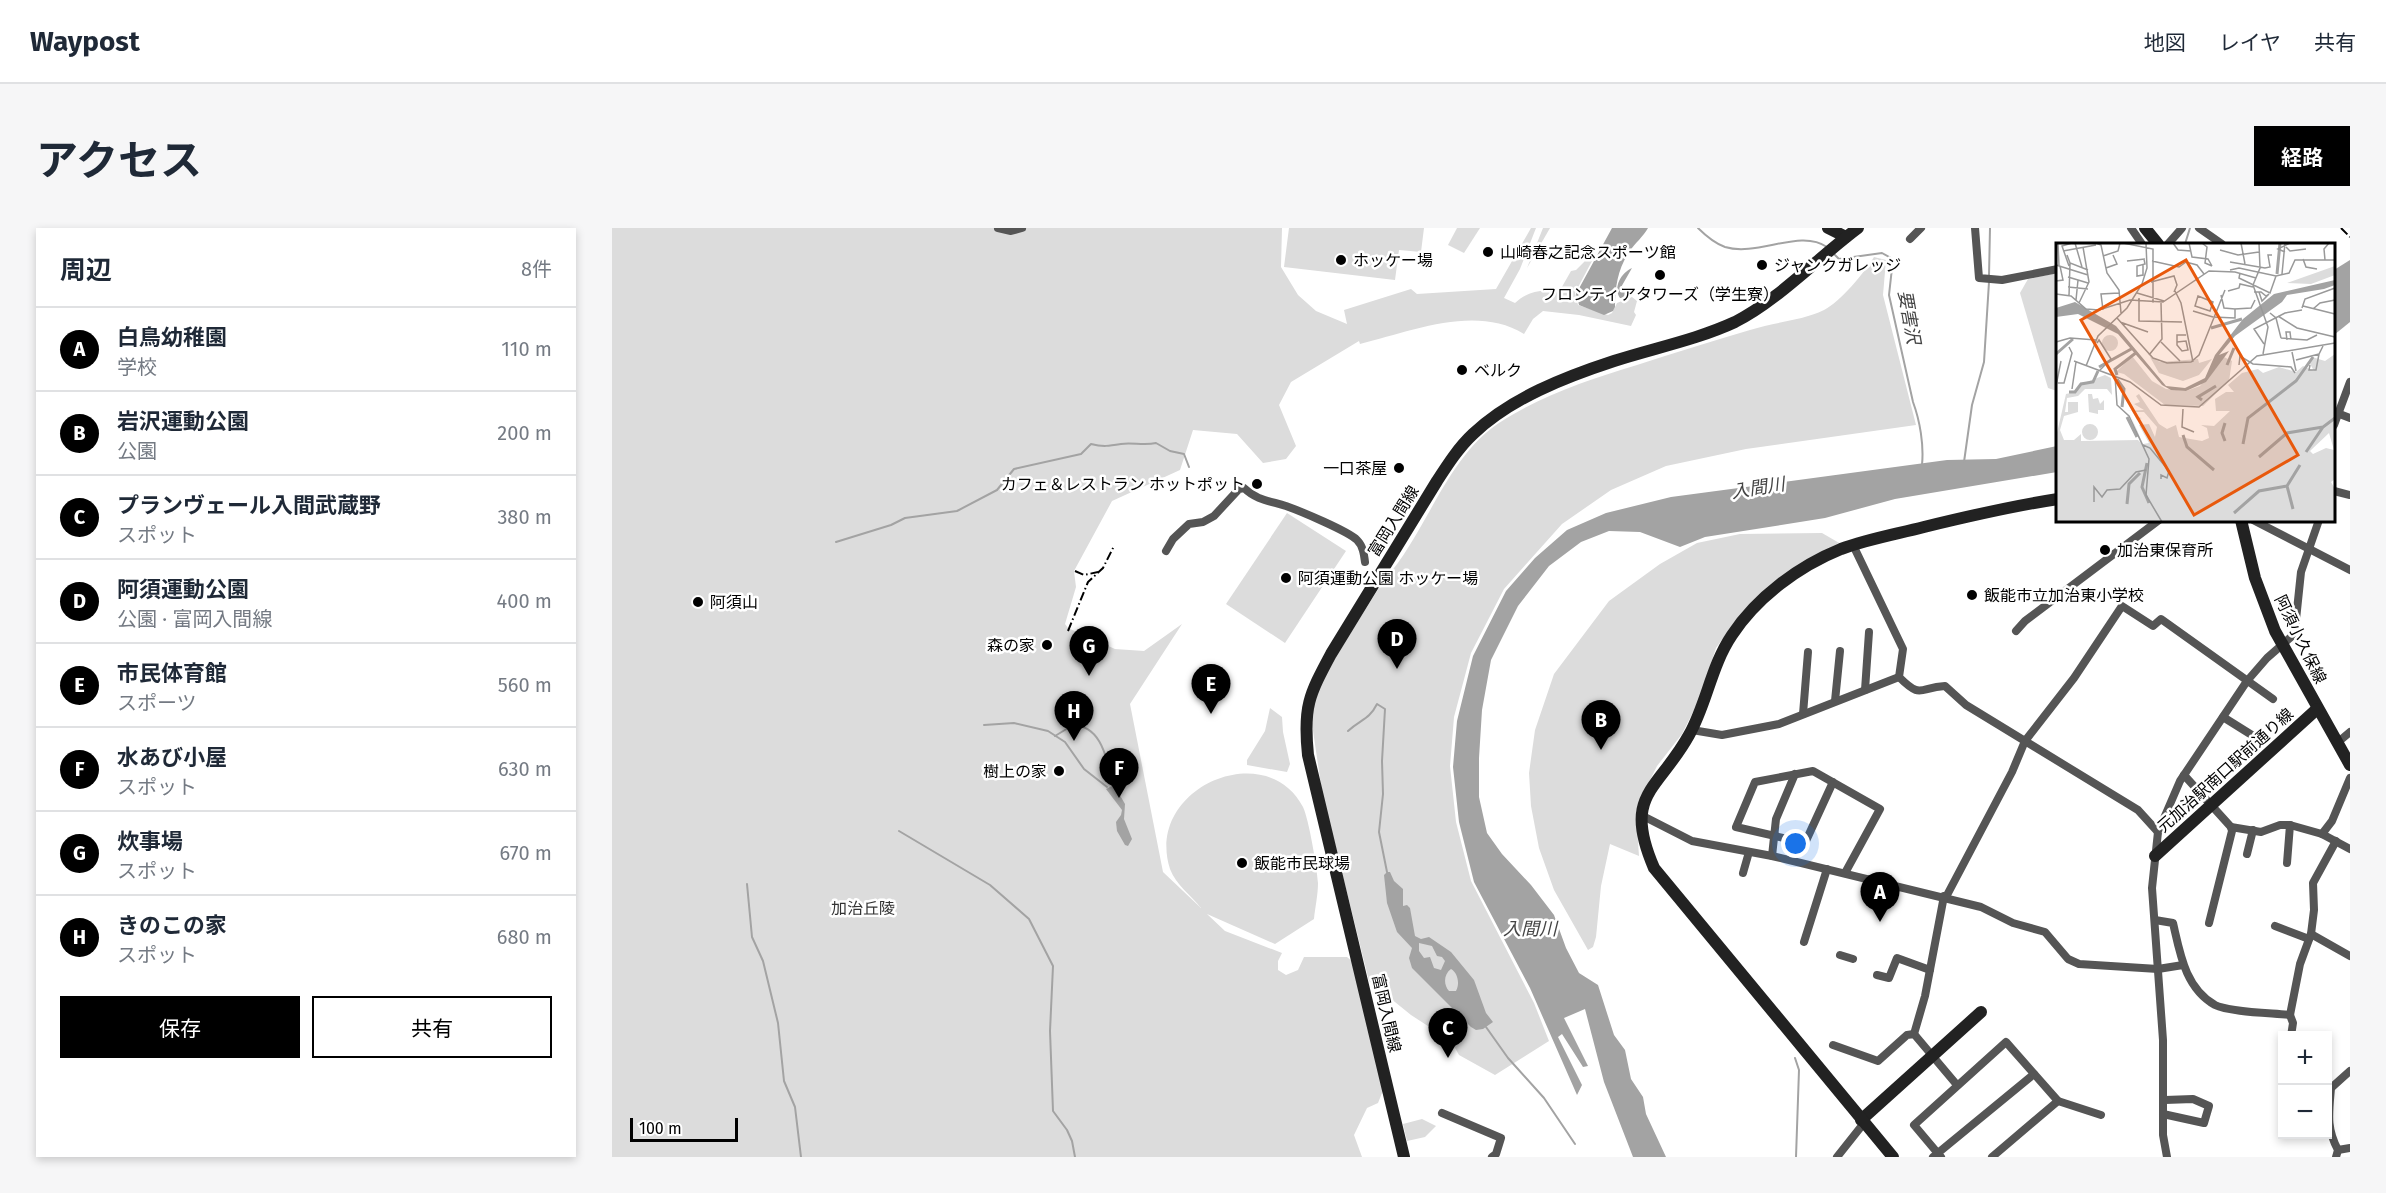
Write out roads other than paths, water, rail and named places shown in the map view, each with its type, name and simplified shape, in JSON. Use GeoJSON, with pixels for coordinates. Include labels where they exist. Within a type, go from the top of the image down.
{"type":"FeatureCollection","features":[{"type":"Feature","properties":{"kind":"street"},"geometry":{"type":"LineString","coordinates":[[998,228],[1011,231],[1022,228]]}},
{"type":"Feature","properties":{"kind":"street"},"geometry":{"type":"LineString","coordinates":[[1828,228],[1846,237]]}},
{"type":"Feature","properties":{"kind":"street","name":"富岡入間線"},"geometry":{"type":"LineString","coordinates":[[1404,1157],[1308,755],[1305,727],[1308,702],[1316,683],[1331,654],[1437,481],[1453,456],[1473,434],[1537,391],[1572,376],[1614,361],[1710,333],[1737,321],[1768,300],[1858,228]]}},
{"type":"Feature","properties":{"kind":"street"},"geometry":{"type":"LineString","coordinates":[[1910,239],[1921,228]]}},
{"type":"Feature","properties":{"kind":"street"},"geometry":{"type":"LineString","coordinates":[[1975,228],[1979,278],[2018,278],[2056,269]]}},
{"type":"Feature","properties":{"kind":"street"},"geometry":{"type":"LineString","coordinates":[[2131,228],[2141,243]]}},
{"type":"Feature","properties":{"kind":"street"},"geometry":{"type":"LineString","coordinates":[[2145,228],[2157,243]]}},
{"type":"Feature","properties":{"kind":"street"},"geometry":{"type":"LineString","coordinates":[[2170,243],[2182,228]]}},
{"type":"Feature","properties":{"kind":"street"},"geometry":{"type":"LineString","coordinates":[[2199,228],[2221,243]]}},
{"type":"Feature","properties":{"kind":"street"},"geometry":{"type":"LineString","coordinates":[[2335,421],[2350,382]]}},
{"type":"Feature","properties":{"kind":"street"},"geometry":{"type":"LineString","coordinates":[[2337,413],[2350,418]]}},
{"type":"Feature","properties":{"kind":"street"},"geometry":{"type":"LineString","coordinates":[[1166,550],[1173,539],[1189,524],[1209,520],[1239,489],[1244,488],[1262,500],[1286,506],[1353,537],[1362,546],[1365,562]]}},
{"type":"Feature","properties":{"kind":"street"},"geometry":{"type":"LineString","coordinates":[[2335,491],[2350,495]]}},
{"type":"Feature","properties":{"kind":"street"},"geometry":{"type":"LineString","coordinates":[[1893,1157],[1664,882],[1648,853],[1642,832],[1641,815],[1646,796],[1655,780],[1681,750],[1692,730],[1721,654],[1746,616],[1782,583],[1808,566],[1853,545],[1998,508],[2056,499]]}},
{"type":"Feature","properties":{"kind":"street"},"geometry":{"type":"LineString","coordinates":[[2016,631],[2025,621],[2156,522]]}},
{"type":"Feature","properties":{"kind":"street","name":"阿須小久保線"},"geometry":{"type":"LineString","coordinates":[[2241,522],[2255,579],[2282,645],[2350,765]]}},
{"type":"Feature","properties":{"kind":"street"},"geometry":{"type":"LineString","coordinates":[[2257,522],[2350,570]]}},
{"type":"Feature","properties":{"kind":"street"},"geometry":{"type":"LineString","coordinates":[[2167,1157],[2163,1134],[2165,1100],[2163,1040],[2152,888],[2158,832],[2184,775],[2247,681],[2266,658],[2291,637],[2295,629],[2301,572],[2318,522]]}},
{"type":"Feature","properties":{"kind":"street"},"geometry":{"type":"LineString","coordinates":[[1853,545],[1903,649],[1899,677]]}},
{"type":"Feature","properties":{"kind":"street"},"geometry":{"type":"LineString","coordinates":[[1914,1034],[1920,1019],[1945,897],[2012,772],[2025,741],[2074,678],[2122,606],[2153,626],[2161,619],[2273,699]]}},
{"type":"Feature","properties":{"kind":"street"},"geometry":{"type":"LineString","coordinates":[[1865,690],[1869,632]]}},
{"type":"Feature","properties":{"kind":"street"},"geometry":{"type":"LineString","coordinates":[[1835,701],[1840,651]]}},
{"type":"Feature","properties":{"kind":"street"},"geometry":{"type":"LineString","coordinates":[[1803,714],[1808,652]]}},
{"type":"Feature","properties":{"kind":"street"},"geometry":{"type":"LineString","coordinates":[[1692,730],[1722,735],[1779,724],[1899,677]]}},
{"type":"Feature","properties":{"kind":"street"},"geometry":{"type":"LineString","coordinates":[[1899,677],[1912,690],[1919,692],[1945,686],[1966,705],[2138,810],[2158,832]]}},
{"type":"Feature","properties":{"kind":"street","name":"元加治駅南口駅前通り線"},"geometry":{"type":"LineString","coordinates":[[2155,856],[2318,709]]}},
{"type":"Feature","properties":{"kind":"street"},"geometry":{"type":"LineString","coordinates":[[2223,717],[2254,737]]}},
{"type":"Feature","properties":{"kind":"street"},"geometry":{"type":"LineString","coordinates":[[2337,743],[2350,732]]}},
{"type":"Feature","properties":{"kind":"street"},"geometry":{"type":"LineString","coordinates":[[1833,782],[1805,843],[1736,827],[1755,782],[1813,771],[1833,782],[1881,809],[1845,873]]}},
{"type":"Feature","properties":{"kind":"street"},"geometry":{"type":"LineString","coordinates":[[1772,856],[1776,819],[1796,774]]}},
{"type":"Feature","properties":{"kind":"street"},"geometry":{"type":"LineString","coordinates":[[2184,775],[2231,827],[2232,831],[2209,922]]}},
{"type":"Feature","properties":{"kind":"street"},"geometry":{"type":"LineString","coordinates":[[2322,834],[2332,821],[2350,778]]}},
{"type":"Feature","properties":{"kind":"street"},"geometry":{"type":"LineString","coordinates":[[1641,815],[1692,841],[1772,856],[1981,907],[2013,923],[2045,932],[2068,958],[2079,964],[2158,969],[2182,965]]}},
{"type":"Feature","properties":{"kind":"street"},"geometry":{"type":"LineString","coordinates":[[2231,827],[2261,832],[2280,825],[2290,825],[2322,834],[2350,849]]}},
{"type":"Feature","properties":{"kind":"street"},"geometry":{"type":"LineString","coordinates":[[2287,863],[2290,825]]}},
{"type":"Feature","properties":{"kind":"street"},"geometry":{"type":"LineString","coordinates":[[2247,854],[2253,830]]}},
{"type":"Feature","properties":{"kind":"street"},"geometry":{"type":"LineString","coordinates":[[2292,1031],[2293,1023],[2290,1015],[2298,975],[2310,936],[2313,883],[2337,841]]}},
{"type":"Feature","properties":{"kind":"street"},"geometry":{"type":"LineString","coordinates":[[1743,873],[1749,852]]}},
{"type":"Feature","properties":{"kind":"street"},"geometry":{"type":"LineString","coordinates":[[1804,942],[1827,869]]}},
{"type":"Feature","properties":{"kind":"street"},"geometry":{"type":"LineString","coordinates":[[2155,920],[2173,923],[2182,965],[2197,988],[2216,1005],[2290,1015]]}},
{"type":"Feature","properties":{"kind":"street"},"geometry":{"type":"LineString","coordinates":[[2275,926],[2310,936],[2350,956]]}},
{"type":"Feature","properties":{"kind":"street"},"geometry":{"type":"LineString","coordinates":[[1840,955],[1853,959]]}},
{"type":"Feature","properties":{"kind":"street"},"geometry":{"type":"LineString","coordinates":[[1877,975],[1889,978],[1897,958],[1930,970]]}},
{"type":"Feature","properties":{"kind":"street"},"geometry":{"type":"LineString","coordinates":[[1837,1157],[1862,1122],[1981,1012]]}},
{"type":"Feature","properties":{"kind":"street"},"geometry":{"type":"LineString","coordinates":[[1833,1045],[1878,1061],[1907,1035],[1914,1034]]}},
{"type":"Feature","properties":{"kind":"street"},"geometry":{"type":"LineString","coordinates":[[1914,1034],[1958,1085]]}},
{"type":"Feature","properties":{"kind":"street"},"geometry":{"type":"LineString","coordinates":[[2034,1074],[1937,1156],[1914,1125],[2006,1042],[2058,1101],[2101,1116]]}},
{"type":"Feature","properties":{"kind":"street"},"geometry":{"type":"LineString","coordinates":[[2332,1083],[2350,1071]]}},
{"type":"Feature","properties":{"kind":"street"},"geometry":{"type":"LineString","coordinates":[[2163,1114],[2204,1123],[2210,1106],[2193,1099],[2165,1100]]}},
{"type":"Feature","properties":{"kind":"street"},"geometry":{"type":"LineString","coordinates":[[1992,1157],[2058,1101]]}},
{"type":"Feature","properties":{"kind":"street"},"geometry":{"type":"LineString","coordinates":[[1442,1113],[1501,1138],[1496,1154],[1492,1157]]}},
{"type":"Feature","properties":{"kind":"street"},"geometry":{"type":"LineString","coordinates":[[2331,1139],[2337,1154],[2350,1148]]}},
{"type":"Feature","properties":{"kind":"water"},"geometry":{"type":"Polygon","coordinates":[[[1612,228],[1648,228],[1626,257],[1620,271],[1615,307],[1613,311],[1604,315],[1579,305],[1576,294],[1612,228]]]}},
{"type":"Feature","properties":{"kind":"water"},"geometry":{"type":"Polygon","coordinates":[[[2350,260],[2350,322],[2335,334],[2335,269],[2350,260]]]}},
{"type":"Feature","properties":{"kind":"water"},"geometry":{"type":"Polygon","coordinates":[[[1632,268],[1620,289],[1631,295],[1627,298],[1620,298],[1617,289],[1619,281],[1624,273],[1632,268]]]}},
{"type":"Feature","properties":{"kind":"water","name":"入間川"},"geometry":{"type":"Polygon","coordinates":[[[2056,446],[2056,472],[1895,499],[1825,518],[1705,537],[1680,547],[1640,532],[1609,531],[1581,542],[1549,566],[1518,606],[1491,660],[1482,710],[1479,797],[1487,833],[1554,915],[1566,948],[1579,973],[1598,985],[1614,1035],[1625,1050],[1631,1079],[1643,1097],[1646,1114],[1666,1157],[1633,1157],[1604,1082],[1585,1009],[1564,1018],[1588,1066],[1583,1067],[1562,1034],[1558,1037],[1582,1085],[1577,1095],[1530,988],[1474,882],[1459,822],[1453,767],[1457,721],[1473,656],[1506,591],[1535,558],[1567,530],[1606,513],[1671,497],[1947,460],[1996,459],[2056,446]]]}},
{"type":"Feature","properties":{"kind":"water"},"geometry":{"type":"Polygon","coordinates":[[[1114,785],[1125,804],[1124,819],[1132,839],[1128,846],[1125,845],[1117,831],[1116,822],[1122,810],[1106,789],[1114,785]]]}},
{"type":"Feature","properties":{"kind":"water"},"geometry":{"type":"Polygon","coordinates":[[[1390,872],[1394,881],[1403,889],[1403,906],[1407,905],[1410,908],[1415,936],[1421,939],[1429,937],[1451,952],[1474,980],[1486,1013],[1493,1022],[1483,1029],[1476,1030],[1471,1027],[1412,968],[1409,958],[1412,948],[1397,932],[1387,903],[1384,875],[1390,872]],[[1419,943],[1419,951],[1424,958],[1430,957],[1434,968],[1441,970],[1445,961],[1442,957],[1437,956],[1432,946],[1419,943]],[[1451,969],[1445,982],[1449,991],[1456,991],[1458,979],[1451,969]]]}},
{"type":"Feature","properties":{"kind":"waterway","name":"要害沢"},"geometry":{"type":"LineString","coordinates":[[1698,228],[1717,243],[1738,249],[1804,240],[1827,247]]}},
{"type":"Feature","properties":{"kind":"waterway"},"geometry":{"type":"LineString","coordinates":[[1989,276],[1990,228]]}},
{"type":"Feature","properties":{"kind":"waterway"},"geometry":{"type":"LineString","coordinates":[[2185,243],[2190,228]]}},
{"type":"Feature","properties":{"kind":"waterway","name":"要害沢"},"geometry":{"type":"LineString","coordinates":[[1833,253],[1839,259],[1882,253],[1891,258],[1889,295],[1919,425],[1922,465]]}},
{"type":"Feature","properties":{"kind":"waterway"},"geometry":{"type":"LineString","coordinates":[[1964,462],[1972,405],[1984,362],[1989,282]]}},
{"type":"Feature","properties":{"kind":"waterway"},"geometry":{"type":"LineString","coordinates":[[836,542],[891,525],[905,518],[957,511],[997,490],[1014,469],[1081,454],[1091,444],[1106,446],[1156,443],[1170,451],[1184,454],[1189,467]]}},
{"type":"Feature","properties":{"kind":"waterway"},"geometry":{"type":"LineString","coordinates":[[1348,731],[1368,716],[1377,704],[1385,709],[1383,794],[1379,832],[1387,872]]}},
{"type":"Feature","properties":{"kind":"waterway"},"geometry":{"type":"LineString","coordinates":[[984,725],[1014,723],[1048,731],[1065,742],[1084,769],[1107,787]]}},
{"type":"Feature","properties":{"kind":"waterway"},"geometry":{"type":"LineString","coordinates":[[1055,736],[1073,725],[1091,732],[1097,738],[1106,756],[1114,785]]}},
{"type":"Feature","properties":{"kind":"waterway"},"geometry":{"type":"LineString","coordinates":[[899,831],[990,885],[1029,919],[1053,966],[1050,1031],[1053,1111],[1067,1130],[1075,1157]]}},
{"type":"Feature","properties":{"kind":"waterway"},"geometry":{"type":"LineString","coordinates":[[747,884],[752,937],[763,961],[778,1023],[784,1081],[795,1107],[801,1157]]}},
{"type":"Feature","properties":{"kind":"waterway"},"geometry":{"type":"LineString","coordinates":[[1486,1027],[1508,1058],[1544,1098],[1575,1144]]}},
{"type":"Feature","properties":{"kind":"waterway"},"geometry":{"type":"LineString","coordinates":[[1795,1058],[1799,1070],[1796,1157]]}},
{"type":"Feature","properties":{"kind":"railway"},"geometry":{"type":"LineString","coordinates":[[2341,228],[2350,237]]}},
{"type":"Feature","properties":{"kind":"railway"},"geometry":{"type":"LineString","coordinates":[[1068,631],[1088,582],[1103,568],[1114,546]]}},
{"type":"Feature","properties":{"kind":"railway"},"geometry":{"type":"LineString","coordinates":[[1075,571],[1084,575],[1098,572]]}},
{"type":"Feature","properties":{"kind":"place","name":"山崎春之記念スポーツ館"},"geometry":{"type":"Point","coordinates":[1488,252]}},
{"type":"Feature","properties":{"kind":"place","name":"ホッケー場"},"geometry":{"type":"Point","coordinates":[1341,260]}},
{"type":"Feature","properties":{"kind":"place","name":"ジャンクガレッジ"},"geometry":{"type":"Point","coordinates":[1762,265]}},
{"type":"Feature","properties":{"kind":"place","name":"フロンティアタワーズ（学生寮）"},"geometry":{"type":"Point","coordinates":[1660,275]}},
{"type":"Feature","properties":{"kind":"place","name":"ベルク"},"geometry":{"type":"Point","coordinates":[1462,370]}},
{"type":"Feature","properties":{"kind":"place","name":"一口茶屋"},"geometry":{"type":"Point","coordinates":[1399,468]}},
{"type":"Feature","properties":{"kind":"place","name":"カフェ＆レストラン ホットポット"},"geometry":{"type":"Point","coordinates":[1257,484]}},
{"type":"Feature","properties":{"kind":"place","name":"加治東保育所"},"geometry":{"type":"Point","coordinates":[2105,550]}},
{"type":"Feature","properties":{"kind":"place","name":"阿須運動公園 ホッケー場"},"geometry":{"type":"Point","coordinates":[1286,578]}},
{"type":"Feature","properties":{"kind":"place","name":"飯能市立加治東小学校"},"geometry":{"type":"Point","coordinates":[1972,595]}},
{"type":"Feature","properties":{"kind":"place","name":"阿須山"},"geometry":{"type":"Point","coordinates":[698,602]}},
{"type":"Feature","properties":{"kind":"place","name":"森の家"},"geometry":{"type":"Point","coordinates":[1047,645]}},
{"type":"Feature","properties":{"kind":"place","name":"阿須運動公園"},"geometry":{"type":"Point","coordinates":[1397,669]}},
{"type":"Feature","properties":{"kind":"place","name":"炊事場"},"geometry":{"type":"Point","coordinates":[1089,676]}},
{"type":"Feature","properties":{"kind":"place","name":"市民体育館"},"geometry":{"type":"Point","coordinates":[1211,714]}},
{"type":"Feature","properties":{"kind":"place","name":"きのこの家"},"geometry":{"type":"Point","coordinates":[1074,741]}},
{"type":"Feature","properties":{"kind":"place","name":"岩沢運動公園"},"geometry":{"type":"Point","coordinates":[1601,750]}},
{"type":"Feature","properties":{"kind":"place","name":"樹上の家"},"geometry":{"type":"Point","coordinates":[1059,771]}},
{"type":"Feature","properties":{"kind":"place","name":"水あび小屋"},"geometry":{"type":"Point","coordinates":[1119,798]}},
{"type":"Feature","properties":{"kind":"place","name":"飯能市民球場"},"geometry":{"type":"Point","coordinates":[1242,863]}},
{"type":"Feature","properties":{"kind":"place","name":"白鳥幼稚園"},"geometry":{"type":"Point","coordinates":[1880,922]}},
{"type":"Feature","properties":{"kind":"place","name":"プランヴェール入間武蔵野"},"geometry":{"type":"Point","coordinates":[1448,1058]}},
{"type":"Feature","properties":{"kind":"park label","name":"加治丘陵"},"geometry":{"type":"Point","coordinates":[863,908]}}]}
